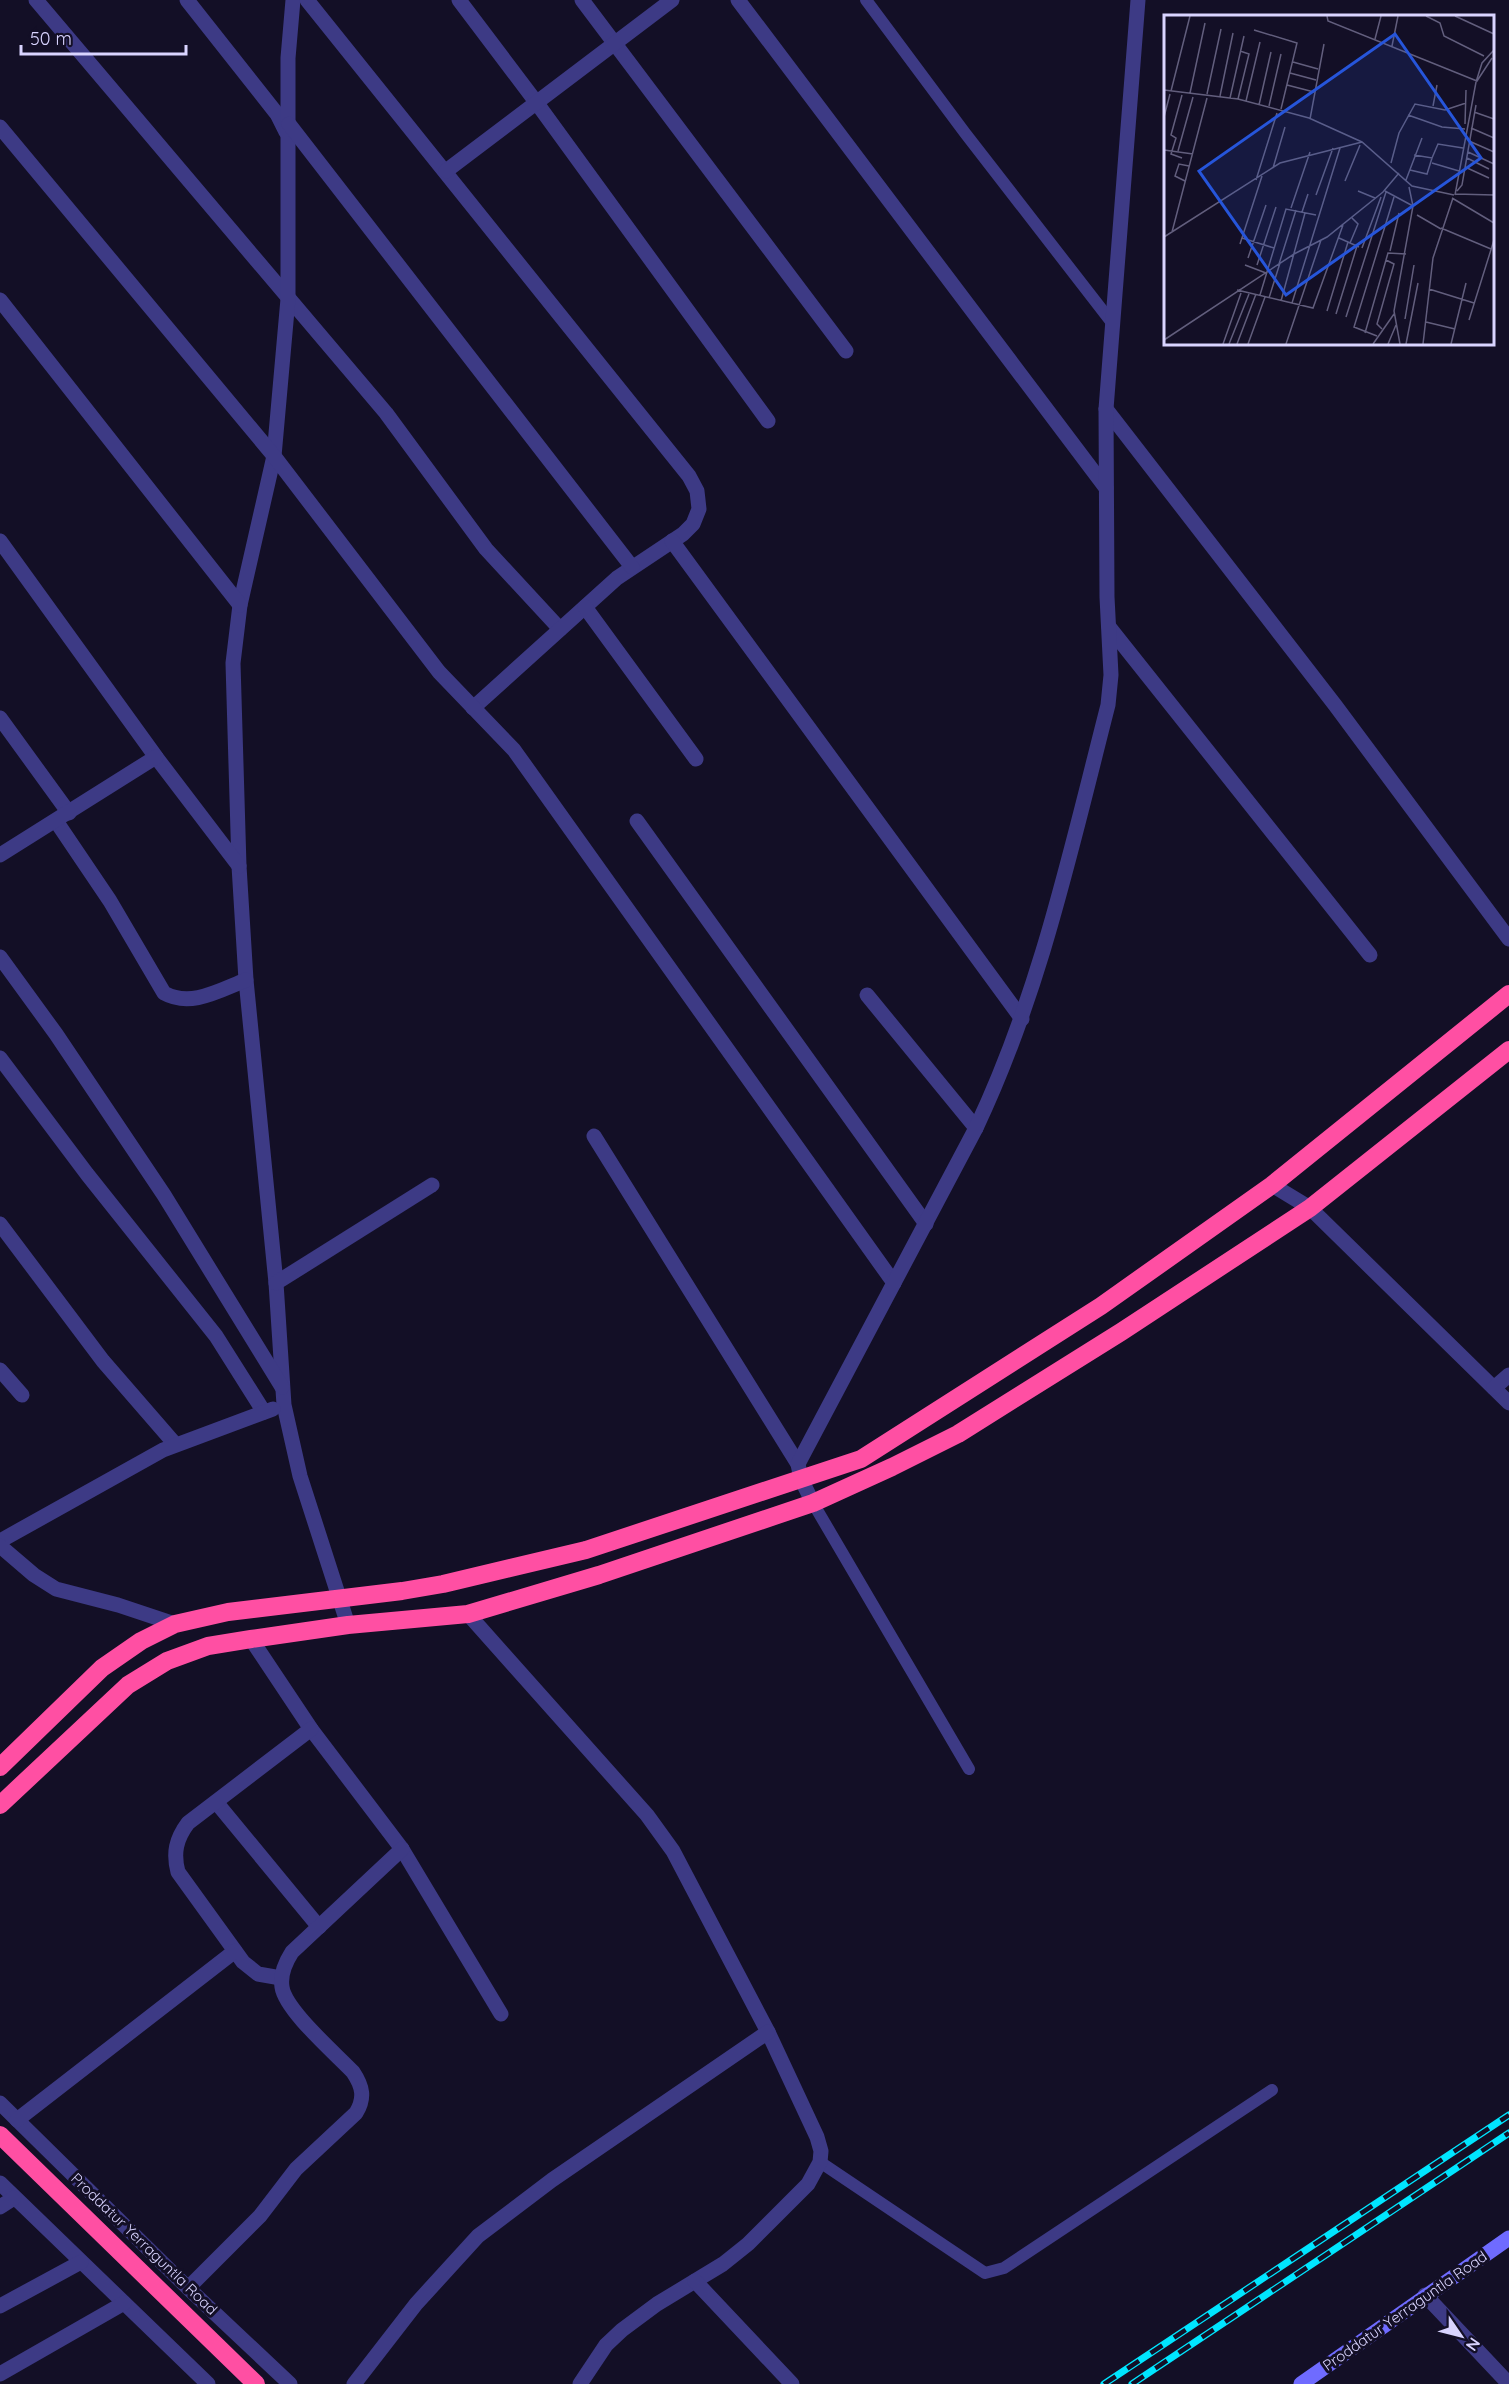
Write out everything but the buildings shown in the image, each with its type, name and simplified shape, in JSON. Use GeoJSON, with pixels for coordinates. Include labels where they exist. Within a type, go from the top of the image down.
{"type":"FeatureCollection","features":[{"type":"Feature","properties":{"kind":"highway"},"geometry":{"type":"LineString","coordinates":[[0,1767],[102,1668],[141,1641],[175,1624],[228,1612],[339,1597],[402,1592],[586,1550],[800,1471],[861,1459],[1101,1306],[1272,1185],[1509,994]]}},
{"type":"Feature","properties":{"kind":"highway"},"geometry":{"type":"LineString","coordinates":[[0,1805],[128,1685],[166,1661],[208,1646],[251,1639],[348,1625],[468,1614],[599,1575],[813,1503],[958,1434],[1121,1332],[1310,1208],[1509,1050]]}},
{"type":"Feature","properties":{"kind":"highway"},"geometry":{"type":"LineString","coordinates":[[0,2135],[256,2384]]}},
{"type":"Feature","properties":{"kind":"street"},"geometry":{"type":"LineString","coordinates":[[36,0],[407,439],[486,549],[560,629]]}},
{"type":"Feature","properties":{"kind":"street"},"geometry":{"type":"LineString","coordinates":[[187,0],[632,567]]}},
{"type":"Feature","properties":{"kind":"street"},"geometry":{"type":"LineString","coordinates":[[293,0],[288,58],[288,299],[274,456],[240,605],[233,663],[239,866],[246,980],[276,1283],[284,1405],[300,1476],[348,1625]]}},
{"type":"Feature","properties":{"kind":"street"},"geometry":{"type":"LineString","coordinates":[[307,0],[689,476],[697,491],[699,510],[693,524],[683,534],[632,567],[473,708]]}},
{"type":"Feature","properties":{"kind":"street"},"geometry":{"type":"LineString","coordinates":[[459,0],[768,421]]}},
{"type":"Feature","properties":{"kind":"street"},"geometry":{"type":"LineString","coordinates":[[582,0],[846,351]]}},
{"type":"Feature","properties":{"kind":"street"},"geometry":{"type":"LineString","coordinates":[[446,171],[672,0]]}},
{"type":"Feature","properties":{"kind":"street"},"geometry":{"type":"LineString","coordinates":[[738,0],[1106,489]]}},
{"type":"Feature","properties":{"kind":"street"},"geometry":{"type":"LineString","coordinates":[[800,1471],[996,1085],[1022,1019],[1049,931],[1108,705],[1111,675],[1106,409],[1138,0]]}},
{"type":"Feature","properties":{"kind":"street"},"geometry":{"type":"LineString","coordinates":[[0,127],[274,456],[439,672],[514,750],[894,1283]]}},
{"type":"Feature","properties":{"kind":"street"},"geometry":{"type":"LineString","coordinates":[[0,300],[240,605]]}},
{"type":"Feature","properties":{"kind":"street"},"geometry":{"type":"LineString","coordinates":[[1106,409],[1335,705],[1509,939]]}},
{"type":"Feature","properties":{"kind":"street"},"geometry":{"type":"LineString","coordinates":[[0,541],[156,757],[239,866]]}},
{"type":"Feature","properties":{"kind":"street"},"geometry":{"type":"LineString","coordinates":[[672,541],[1022,1019]]}},
{"type":"Feature","properties":{"kind":"street"},"geometry":{"type":"LineString","coordinates":[[585,607],[696,759]]}},
{"type":"Feature","properties":{"kind":"street"},"geometry":{"type":"LineString","coordinates":[[1109,627],[1370,955]]}},
{"type":"Feature","properties":{"kind":"street"},"geometry":{"type":"LineString","coordinates":[[0,718],[62,817],[164,993],[176,999],[188,1000],[203,997],[246,980]]}},
{"type":"Feature","properties":{"kind":"street"},"geometry":{"type":"LineString","coordinates":[[0,855],[156,757]]}},
{"type":"Feature","properties":{"kind":"street"},"geometry":{"type":"LineString","coordinates":[[637,821],[926,1224]]}},
{"type":"Feature","properties":{"kind":"street"},"geometry":{"type":"LineString","coordinates":[[0,957],[56,1034],[164,1195],[282,1387]]}},
{"type":"Feature","properties":{"kind":"street"},"geometry":{"type":"LineString","coordinates":[[867,995],[976,1128]]}},
{"type":"Feature","properties":{"kind":"street"},"geometry":{"type":"LineString","coordinates":[[0,1058],[87,1174],[216,1336],[264,1412]]}},
{"type":"Feature","properties":{"kind":"street"},"geometry":{"type":"LineString","coordinates":[[594,1136],[800,1471],[813,1503]]}},
{"type":"Feature","properties":{"kind":"street"},"geometry":{"type":"LineString","coordinates":[[276,1283],[432,1185]]}},
{"type":"Feature","properties":{"kind":"street"},"geometry":{"type":"LineString","coordinates":[[1272,1185],[1310,1208],[1509,1403]]}},
{"type":"Feature","properties":{"kind":"street"},"geometry":{"type":"LineString","coordinates":[[0,1224],[104,1361],[175,1444]]}},
{"type":"Feature","properties":{"kind":"street"},"geometry":{"type":"LineString","coordinates":[[0,1370],[22,1395]]}},
{"type":"Feature","properties":{"kind":"street"},"geometry":{"type":"LineString","coordinates":[[1494,1388],[1509,1375]]}},
{"type":"Feature","properties":{"kind":"street"},"geometry":{"type":"LineString","coordinates":[[0,1541],[175,1444],[284,1405]]}},
{"type":"Feature","properties":{"kind":"street"},"geometry":{"type":"LineString","coordinates":[[0,1546],[34,1575],[56,1588],[175,1624]]}},
{"type":"Feature","properties":{"kind":"street"},"geometry":{"type":"LineString","coordinates":[[468,1614],[661,1833],[673,1851],[768,2032],[817,2137],[821,2151],[820,2162],[808,2184],[748,2244],[723,2264],[622,2330],[606,2345],[580,2384]]}},
{"type":"Feature","properties":{"kind":"street"},"geometry":{"type":"LineString","coordinates":[[251,1639],[311,1729],[402,1849],[501,2014]]}},
{"type":"Feature","properties":{"kind":"street"},"geometry":{"type":"LineString","coordinates":[[281,1978],[267,1977],[250,1970],[178,1872],[176,1848],[180,1834],[188,1823],[311,1729]]}},
{"type":"Feature","properties":{"kind":"street"},"geometry":{"type":"LineString","coordinates":[[216,1802],[319,1927]]}},
{"type":"Feature","properties":{"kind":"street"},"geometry":{"type":"LineString","coordinates":[[188,2288],[260,2216],[289,2176],[356,2113],[361,2104],[363,2093],[360,2082],[293,2009],[282,1989],[281,1978],[284,1965],[292,1952],[402,1849]]}},
{"type":"Feature","properties":{"kind":"street"},"geometry":{"type":"LineString","coordinates":[[17,2120],[235,1951]]}},
{"type":"Feature","properties":{"kind":"street"},"geometry":{"type":"LineString","coordinates":[[354,2384],[416,2304],[478,2236],[552,2180],[768,2032]]}},
{"type":"Feature","properties":{"kind":"street","name":"Proddatur Yerraguntla Road"},"geometry":{"type":"LineString","coordinates":[[0,2103],[188,2288],[290,2384]]}},
{"type":"Feature","properties":{"kind":"street"},"geometry":{"type":"LineString","coordinates":[[0,2183],[124,2302],[204,2383]]}},
{"type":"Feature","properties":{"kind":"street"},"geometry":{"type":"LineString","coordinates":[[0,2207],[14,2198]]}},
{"type":"Feature","properties":{"kind":"street","name":"Proddatur Yerraguntla Road"},"geometry":{"type":"LineString","coordinates":[[1301,2384],[1509,2238]]}},
{"type":"Feature","properties":{"kind":"street"},"geometry":{"type":"LineString","coordinates":[[0,2306],[81,2262]]}},
{"type":"Feature","properties":{"kind":"street"},"geometry":{"type":"LineString","coordinates":[[695,2281],[792,2384]]}},
{"type":"Feature","properties":{"kind":"street"},"geometry":{"type":"LineString","coordinates":[[1425,2295],[1509,2384]]}},
{"type":"Feature","properties":{"kind":"street"},"geometry":{"type":"LineString","coordinates":[[0,2374],[124,2302]]}},
{"type":"Feature","properties":{"kind":"lane"},"geometry":{"type":"LineString","coordinates":[[866,0],[965,133],[1113,324]]}},
{"type":"Feature","properties":{"kind":"lane"},"geometry":{"type":"LineString","coordinates":[[813,1503],[969,1769]]}},
{"type":"Feature","properties":{"kind":"lane"},"geometry":{"type":"LineString","coordinates":[[820,2162],[985,2273],[1004,2268],[1272,2090]]}},
{"type":"Feature","properties":{"kind":"railway"},"geometry":{"type":"LineString","coordinates":[[1104,2384],[1509,2115]]}},
{"type":"Feature","properties":{"kind":"railway"},"geometry":{"type":"LineString","coordinates":[[1132,2384],[1509,2133]]}}]}
